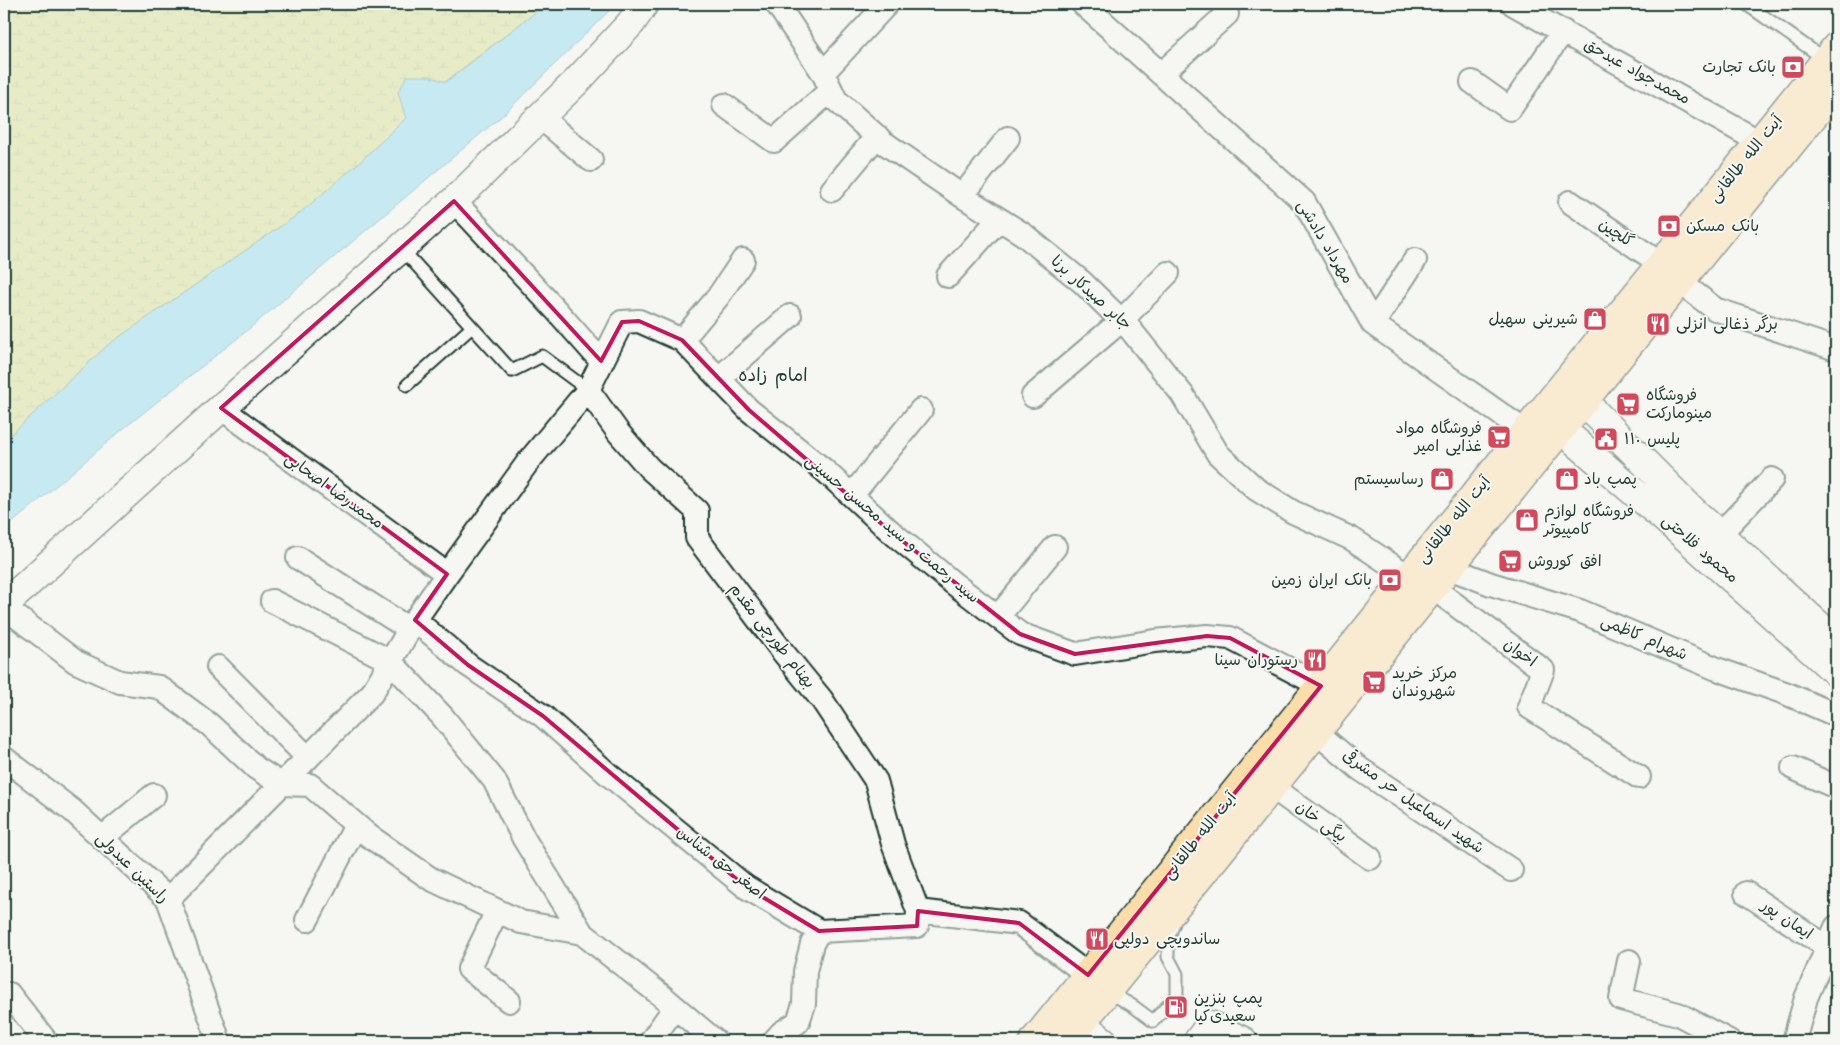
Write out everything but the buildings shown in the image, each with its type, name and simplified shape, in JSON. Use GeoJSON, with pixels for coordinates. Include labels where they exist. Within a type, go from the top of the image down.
{"type":"FeatureCollection","features":[{"type":"Feature","properties":{"kind":"main road","name":"آیت الله طالقانی"},"geometry":{"type":"LineString","coordinates":[[1034,1041],[1070,1024],[1098,983],[1321,686],[1526,432],[1552,420],[1583,401],[1760,142],[1831,53]]}},
{"type":"Feature","properties":{"kind":"main road","name":"آیت الله طالقانی"},"geometry":{"type":"LineString","coordinates":[[1098,983],[1175,907],[1441,578],[1552,420],[1671,273],[1832,101]]}},
{"type":"Feature","properties":{"kind":"street"},"geometry":{"type":"LineString","coordinates":[[582,933],[521,922],[431,879],[369,836],[310,785],[282,784],[256,768],[210,724],[159,687],[120,682],[76,662],[4,606],[221,408],[454,202],[578,80],[631,23],[644,4]]}},
{"type":"Feature","properties":{"kind":"street","name":"جابر صیدکار برنا"},"geometry":{"type":"LineString","coordinates":[[777,4],[827,82],[836,100],[877,136],[962,196],[1023,234],[1082,282],[1130,328],[1182,394],[1218,454],[1256,490],[1293,512],[1352,539],[1408,576]]}},
{"type":"Feature","properties":{"kind":"street"},"geometry":{"type":"LineString","coordinates":[[724,105],[774,141],[827,82],[887,4]]}},
{"type":"Feature","properties":{"kind":"street","name":"مهرداد دادشی"},"geometry":{"type":"LineString","coordinates":[[1083,4],[1304,202],[1372,324],[1526,432]]}},
{"type":"Feature","properties":{"kind":"street","name":"محمدجواد عبدحق"},"geometry":{"type":"LineString","coordinates":[[1513,4],[1760,142]]}},
{"type":"Feature","properties":{"kind":"street"},"geometry":{"type":"LineString","coordinates":[[1161,74],[1227,14]]}},
{"type":"Feature","properties":{"kind":"street"},"geometry":{"type":"LineString","coordinates":[[1472,82],[1510,109],[1563,31]]}},
{"type":"Feature","properties":{"kind":"street"},"geometry":{"type":"LineString","coordinates":[[540,117],[591,160]]}},
{"type":"Feature","properties":{"kind":"street"},"geometry":{"type":"LineString","coordinates":[[832,190],[877,136]]}},
{"type":"Feature","properties":{"kind":"street"},"geometry":{"type":"LineString","coordinates":[[962,196],[1008,138]]}},
{"type":"Feature","properties":{"kind":"street"},"geometry":{"type":"LineString","coordinates":[[454,202],[555,309],[601,361]]}},
{"type":"Feature","properties":{"kind":"street","name":"گلچین"},"geometry":{"type":"LineString","coordinates":[[1570,202],[1671,273],[1715,309],[1836,349]]}},
{"type":"Feature","properties":{"kind":"street"},"geometry":{"type":"LineString","coordinates":[[948,276],[999,219]]}},
{"type":"Feature","properties":{"kind":"street"},"geometry":{"type":"LineString","coordinates":[[682,340],[718,297],[743,260]]}},
{"type":"Feature","properties":{"kind":"street"},"geometry":{"type":"LineString","coordinates":[[1372,324],[1415,260]]}},
{"type":"Feature","properties":{"kind":"street"},"geometry":{"type":"LineString","coordinates":[[1033,396],[1122,320],[1168,273]]}},
{"type":"Feature","properties":{"kind":"street"},"geometry":{"type":"LineString","coordinates":[[719,378],[790,316]]}},
{"type":"Feature","properties":{"kind":"street","name":"سید رحمت و سید محسن حسینی"},"geometry":{"type":"LineString","coordinates":[[168,899],[372,693],[412,625],[447,574],[528,462],[588,390],[622,322],[639,321],[682,340],[749,410],[824,470],[897,537],[1020,634],[1075,654],[1155,641],[1207,636],[1230,638],[1321,686]]}},
{"type":"Feature","properties":{"kind":"street","name":"بهنام طورچی مقدم"},"geometry":{"type":"LineString","coordinates":[[588,390],[618,432],[649,468],[697,511],[697,538],[782,651],[822,700],[876,781],[893,844],[918,911]]}},
{"type":"Feature","properties":{"kind":"street","name":"محمود فلاحتی"},"geometry":{"type":"LineString","coordinates":[[1583,401],[1686,521],[1719,534],[1836,672]]}},
{"type":"Feature","properties":{"kind":"street","name":"محمدرضا اصحابی"},"geometry":{"type":"LineString","coordinates":[[221,408],[447,574]]}},
{"type":"Feature","properties":{"kind":"street"},"geometry":{"type":"LineString","coordinates":[[852,496],[920,410]]}},
{"type":"Feature","properties":{"kind":"street","name":"محمود فلاحتی"},"geometry":{"type":"LineString","coordinates":[[1552,420],[1686,521],[1780,606],[1836,640]]}},
{"type":"Feature","properties":{"kind":"street"},"geometry":{"type":"LineString","coordinates":[[1719,534],[1772,479]]}},
{"type":"Feature","properties":{"kind":"street"},"geometry":{"type":"LineString","coordinates":[[998,617],[1056,548]]}},
{"type":"Feature","properties":{"kind":"street","name":"اصغر حق شناس"},"geometry":{"type":"LineString","coordinates":[[298,558],[412,625],[543,716],[608,774],[746,887],[819,931]]}},
{"type":"Feature","properties":{"kind":"street","name":"شهرام کاظمی"},"geometry":{"type":"LineString","coordinates":[[1441,578],[1491,584],[1580,611],[1717,669],[1785,693],[1836,715]]}},
{"type":"Feature","properties":{"kind":"street","name":"اخوان"},"geometry":{"type":"LineString","coordinates":[[1441,578],[1544,670],[1529,707],[1639,777]]}},
{"type":"Feature","properties":{"kind":"street"},"geometry":{"type":"LineString","coordinates":[[272,601],[390,661],[442,716],[494,780],[524,839],[582,933],[715,1041]]}},
{"type":"Feature","properties":{"kind":"street"},"geometry":{"type":"LineString","coordinates":[[218,668],[308,758]]}},
{"type":"Feature","properties":{"kind":"street","name":"شهید اسماعیل حر مشرقی"},"geometry":{"type":"LineString","coordinates":[[1316,732],[1360,769],[1511,870]]}},
{"type":"Feature","properties":{"kind":"street","name":"راستین عبدولی"},"geometry":{"type":"LineString","coordinates":[[4,758],[73,811],[168,899],[220,1041]]}},
{"type":"Feature","properties":{"kind":"street"},"geometry":{"type":"LineString","coordinates":[[1793,768],[1836,787]]}},
{"type":"Feature","properties":{"kind":"street","name":"بیگی خان"},"geometry":{"type":"LineString","coordinates":[[1272,786],[1370,858]]}},
{"type":"Feature","properties":{"kind":"street"},"geometry":{"type":"LineString","coordinates":[[102,838],[154,795]]}},
{"type":"Feature","properties":{"kind":"street"},"geometry":{"type":"LineString","coordinates":[[308,920],[356,825]]}},
{"type":"Feature","properties":{"kind":"street","name":"ایمان پور"},"geometry":{"type":"LineString","coordinates":[[1746,893],[1832,937]]}},
{"type":"Feature","properties":{"kind":"street"},"geometry":{"type":"LineString","coordinates":[[498,911],[469,969],[509,1001]]}},
{"type":"Feature","properties":{"kind":"street"},"geometry":{"type":"LineString","coordinates":[[774,1041],[781,1032],[798,1022],[804,1004],[805,971],[812,944],[819,931],[917,926],[918,911],[1019,922],[1098,983]]}},
{"type":"Feature","properties":{"kind":"street"},"geometry":{"type":"LineString","coordinates":[[1794,1041],[1806,998],[1832,937]]}},
{"type":"Feature","properties":{"kind":"street"},"geometry":{"type":"LineString","coordinates":[[1629,961],[1621,999],[1678,1014],[1728,1041]]}},
{"type":"Feature","properties":{"kind":"street"},"geometry":{"type":"LineString","coordinates":[[4,998],[9,994],[46,1041]]}},
{"type":"Feature","properties":{"kind":"street"},"geometry":{"type":"LineString","coordinates":[[650,1041],[675,1007]]}},
{"type":"Feature","properties":{"kind":"street"},"geometry":{"type":"LineString","coordinates":[[1070,1024],[1103,1041]]}},
{"type":"Feature","properties":{"kind":"street"},"geometry":{"type":"LineString","coordinates":[[1198,1041],[1210,1025],[1243,1041]]}},
{"type":"Feature","properties":{"kind":"lane"},"geometry":{"type":"LineString","coordinates":[[1746,4],[1831,53]]}},
{"type":"Feature","properties":{"kind":"lane"},"geometry":{"type":"LineString","coordinates":[[401,248],[512,371],[542,356],[588,390]]}},
{"type":"Feature","properties":{"kind":"lane"},"geometry":{"type":"LineString","coordinates":[[407,385],[472,327]]}},
{"type":"Feature","properties":{"kind":"lane"},"geometry":{"type":"LineString","coordinates":[[1098,983],[1153,1022],[1176,996],[1177,974],[1168,957],[1168,939],[1173,924],[1175,907]]}},
{"type":"Feature","properties":{"kind":"highlighted area"},"geometry":{"type":"Polygon","coordinates":[[[454,201],[601,361],[622,322],[639,321],[682,340],[749,410],[890,531],[1020,634],[1075,654],[1207,636],[1230,638],[1321,686],[1088,975],[1019,923],[918,911],[917,926],[819,931],[746,887],[543,716],[468,665],[415,620],[447,574],[221,408],[454,201]]]}},
{"type":"Feature","properties":{"kind":"green space"},"geometry":{"type":"Polygon","coordinates":[[[4,4],[546,4],[445,82],[428,76],[398,92],[406,118],[362,160],[300,213],[109,344],[4,441],[4,4]]]}},
{"type":"Feature","properties":{"kind":"water"},"geometry":{"type":"Polygon","coordinates":[[[546,4],[616,4],[503,115],[244,333],[123,429],[4,530],[4,441],[109,344],[300,213],[362,160],[406,118],[398,92],[407,76],[428,76],[446,82],[546,4]]]}},
{"type":"Feature","properties":{"kind":"place","name":"بانک تجارت"},"geometry":{"type":"Point","coordinates":[1793,67]}},
{"type":"Feature","properties":{"kind":"place","name":"بانک مسکن"},"geometry":{"type":"Point","coordinates":[1669,226]}},
{"type":"Feature","properties":{"kind":"place","name":"شیرینی سهیل"},"geometry":{"type":"Point","coordinates":[1595,319]}},
{"type":"Feature","properties":{"kind":"place","name":"برگر ذغالی انزلی"},"geometry":{"type":"Point","coordinates":[1658,324]}},
{"type":"Feature","properties":{"kind":"place","name":"فروشگاه مینومارکت"},"geometry":{"type":"Point","coordinates":[1628,404]}},
{"type":"Feature","properties":{"kind":"place","name":"فروشگاه مواد غذایی امیر"},"geometry":{"type":"Point","coordinates":[1499,437]}},
{"type":"Feature","properties":{"kind":"place","name":"پلیس ۱۱۰"},"geometry":{"type":"Point","coordinates":[1606,439]}},
{"type":"Feature","properties":{"kind":"place","name":"رساسیستم"},"geometry":{"type":"Point","coordinates":[1442,479]}},
{"type":"Feature","properties":{"kind":"place","name":"پمپ باد"},"geometry":{"type":"Point","coordinates":[1567,479]}},
{"type":"Feature","properties":{"kind":"place","name":"فروشگاه لوازم کامپیوتر"},"geometry":{"type":"Point","coordinates":[1527,520]}},
{"type":"Feature","properties":{"kind":"place","name":"افق کوروش"},"geometry":{"type":"Point","coordinates":[1510,561]}},
{"type":"Feature","properties":{"kind":"place","name":"بانک ایران زمین"},"geometry":{"type":"Point","coordinates":[1390,580]}},
{"type":"Feature","properties":{"kind":"place","name":"رستوران سینا"},"geometry":{"type":"Point","coordinates":[1315,660]}},
{"type":"Feature","properties":{"kind":"place","name":"مرکز خرید شهروندان"},"geometry":{"type":"Point","coordinates":[1374,682]}},
{"type":"Feature","properties":{"kind":"place","name":"ساندویچی دولپی"},"geometry":{"type":"Point","coordinates":[1097,939]}},
{"type":"Feature","properties":{"kind":"place","name":"پمپ بنزین سعیدی‌کیا"},"geometry":{"type":"Point","coordinates":[1176,1007]}},
{"type":"Feature","properties":{"kind":"district","name":"امام زاده"},"geometry":{"type":"Point","coordinates":[773,376]}}]}
